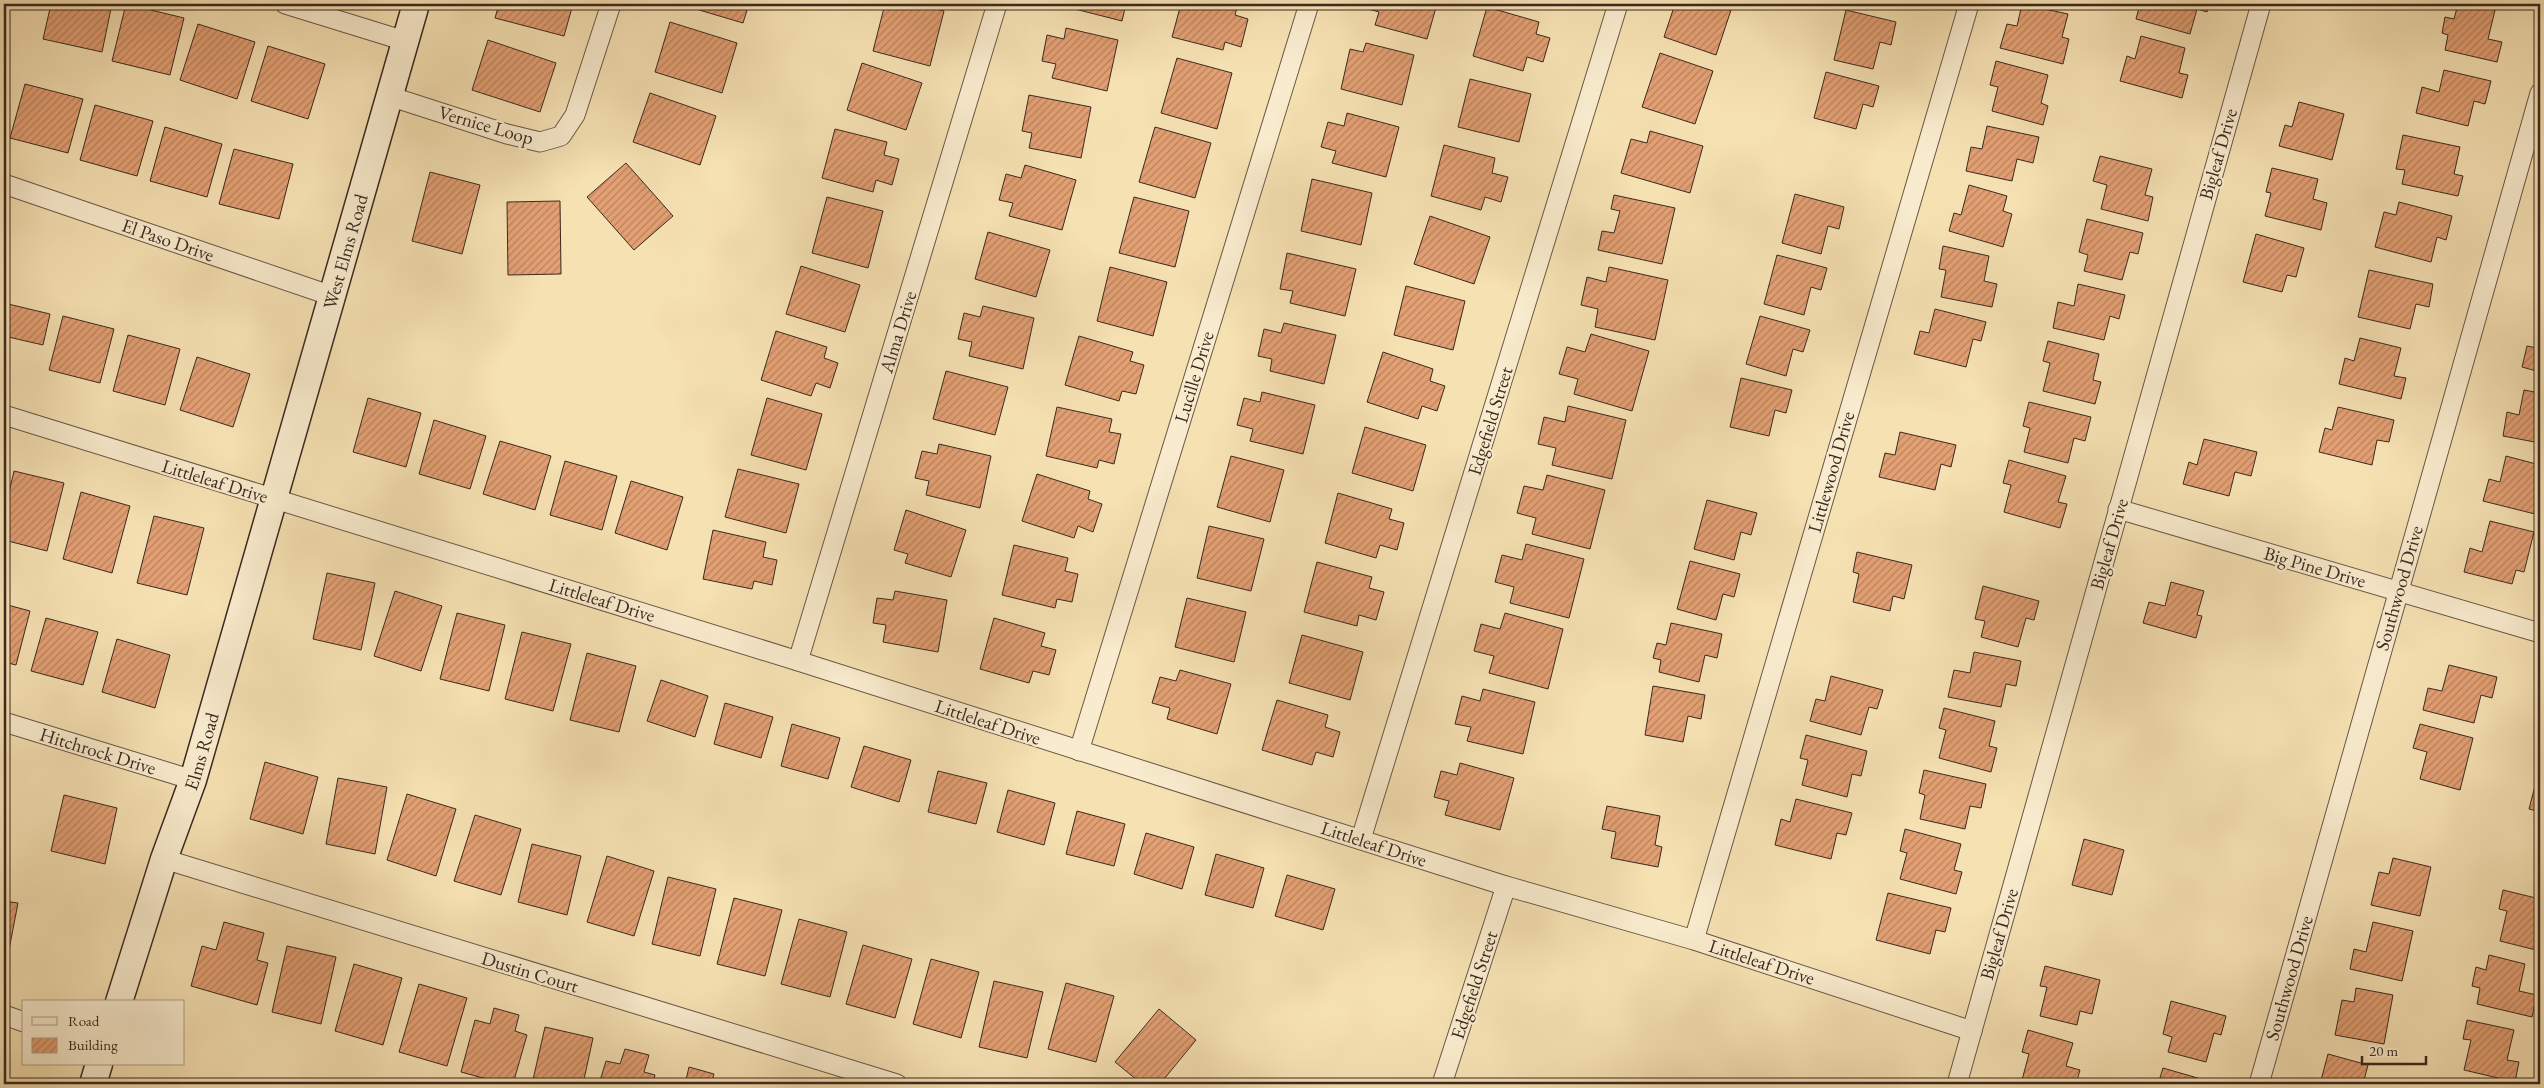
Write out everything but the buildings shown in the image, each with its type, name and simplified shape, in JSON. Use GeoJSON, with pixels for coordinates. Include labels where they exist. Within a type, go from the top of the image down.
{"type":"FeatureCollection","features":[{"type":"Feature","properties":{"kind":"main road","name":"West Elms Road"},"geometry":{"type":"LineString","coordinates":[[275,499],[416,4]]}},
{"type":"Feature","properties":{"kind":"main road","name":"Elms Road"},"geometry":{"type":"LineString","coordinates":[[120,1000],[164,860],[192,780],[275,499]]}},
{"type":"Feature","properties":{"kind":"main road"},"geometry":{"type":"LineString","coordinates":[[93,1084],[98,1066]]}},
{"type":"Feature","properties":{"kind":"street"},"geometry":{"type":"LineString","coordinates":[[285,4],[405,41]]}},
{"type":"Feature","properties":{"kind":"street","name":"Vernice Loop"},"geometry":{"type":"LineString","coordinates":[[389,96],[507,134],[540,142],[561,136],[576,115],[611,4]]}},
{"type":"Feature","properties":{"kind":"street","name":"Alma Drive"},"geometry":{"type":"LineString","coordinates":[[798,661],[997,4]]}},
{"type":"Feature","properties":{"kind":"street","name":"Lucille Drive"},"geometry":{"type":"LineString","coordinates":[[1079,751],[1309,4]]}},
{"type":"Feature","properties":{"kind":"street","name":"Edgefield Street"},"geometry":{"type":"LineString","coordinates":[[1361,839],[1618,4]]}},
{"type":"Feature","properties":{"kind":"street","name":"Littlewood Drive"},"geometry":{"type":"LineString","coordinates":[[1694,940],[1969,4]]}},
{"type":"Feature","properties":{"kind":"street","name":"Bigleaf Drive"},"geometry":{"type":"LineString","coordinates":[[1957,1084],[2261,4]]}},
{"type":"Feature","properties":{"kind":"street","name":"Southwood Drive"},"geometry":{"type":"LineString","coordinates":[[2259,1084],[2540,92]]}},
{"type":"Feature","properties":{"kind":"street","name":"El Paso Drive"},"geometry":{"type":"LineString","coordinates":[[4,184],[332,296]]}},
{"type":"Feature","properties":{"kind":"street","name":"Littleleaf Drive"},"geometry":{"type":"LineString","coordinates":[[4,415],[798,661],[1506,886],[1694,940],[1972,1031]]}},
{"type":"Feature","properties":{"kind":"street","name":"Big Pine Drive"},"geometry":{"type":"LineString","coordinates":[[2118,510],[2540,633]]}},
{"type":"Feature","properties":{"kind":"street","name":"Hitchrock Drive"},"geometry":{"type":"LineString","coordinates":[[4,722],[192,780]]}},
{"type":"Feature","properties":{"kind":"street","name":"Dustin Court"},"geometry":{"type":"LineString","coordinates":[[164,860],[897,1084]]}},
{"type":"Feature","properties":{"kind":"street","name":"Edgefield Street"},"geometry":{"type":"LineString","coordinates":[[1442,1084],[1506,886]]}},
{"type":"Feature","properties":{"kind":"street"},"geometry":{"type":"LineString","coordinates":[[4,1015],[22,1021]]}}]}
